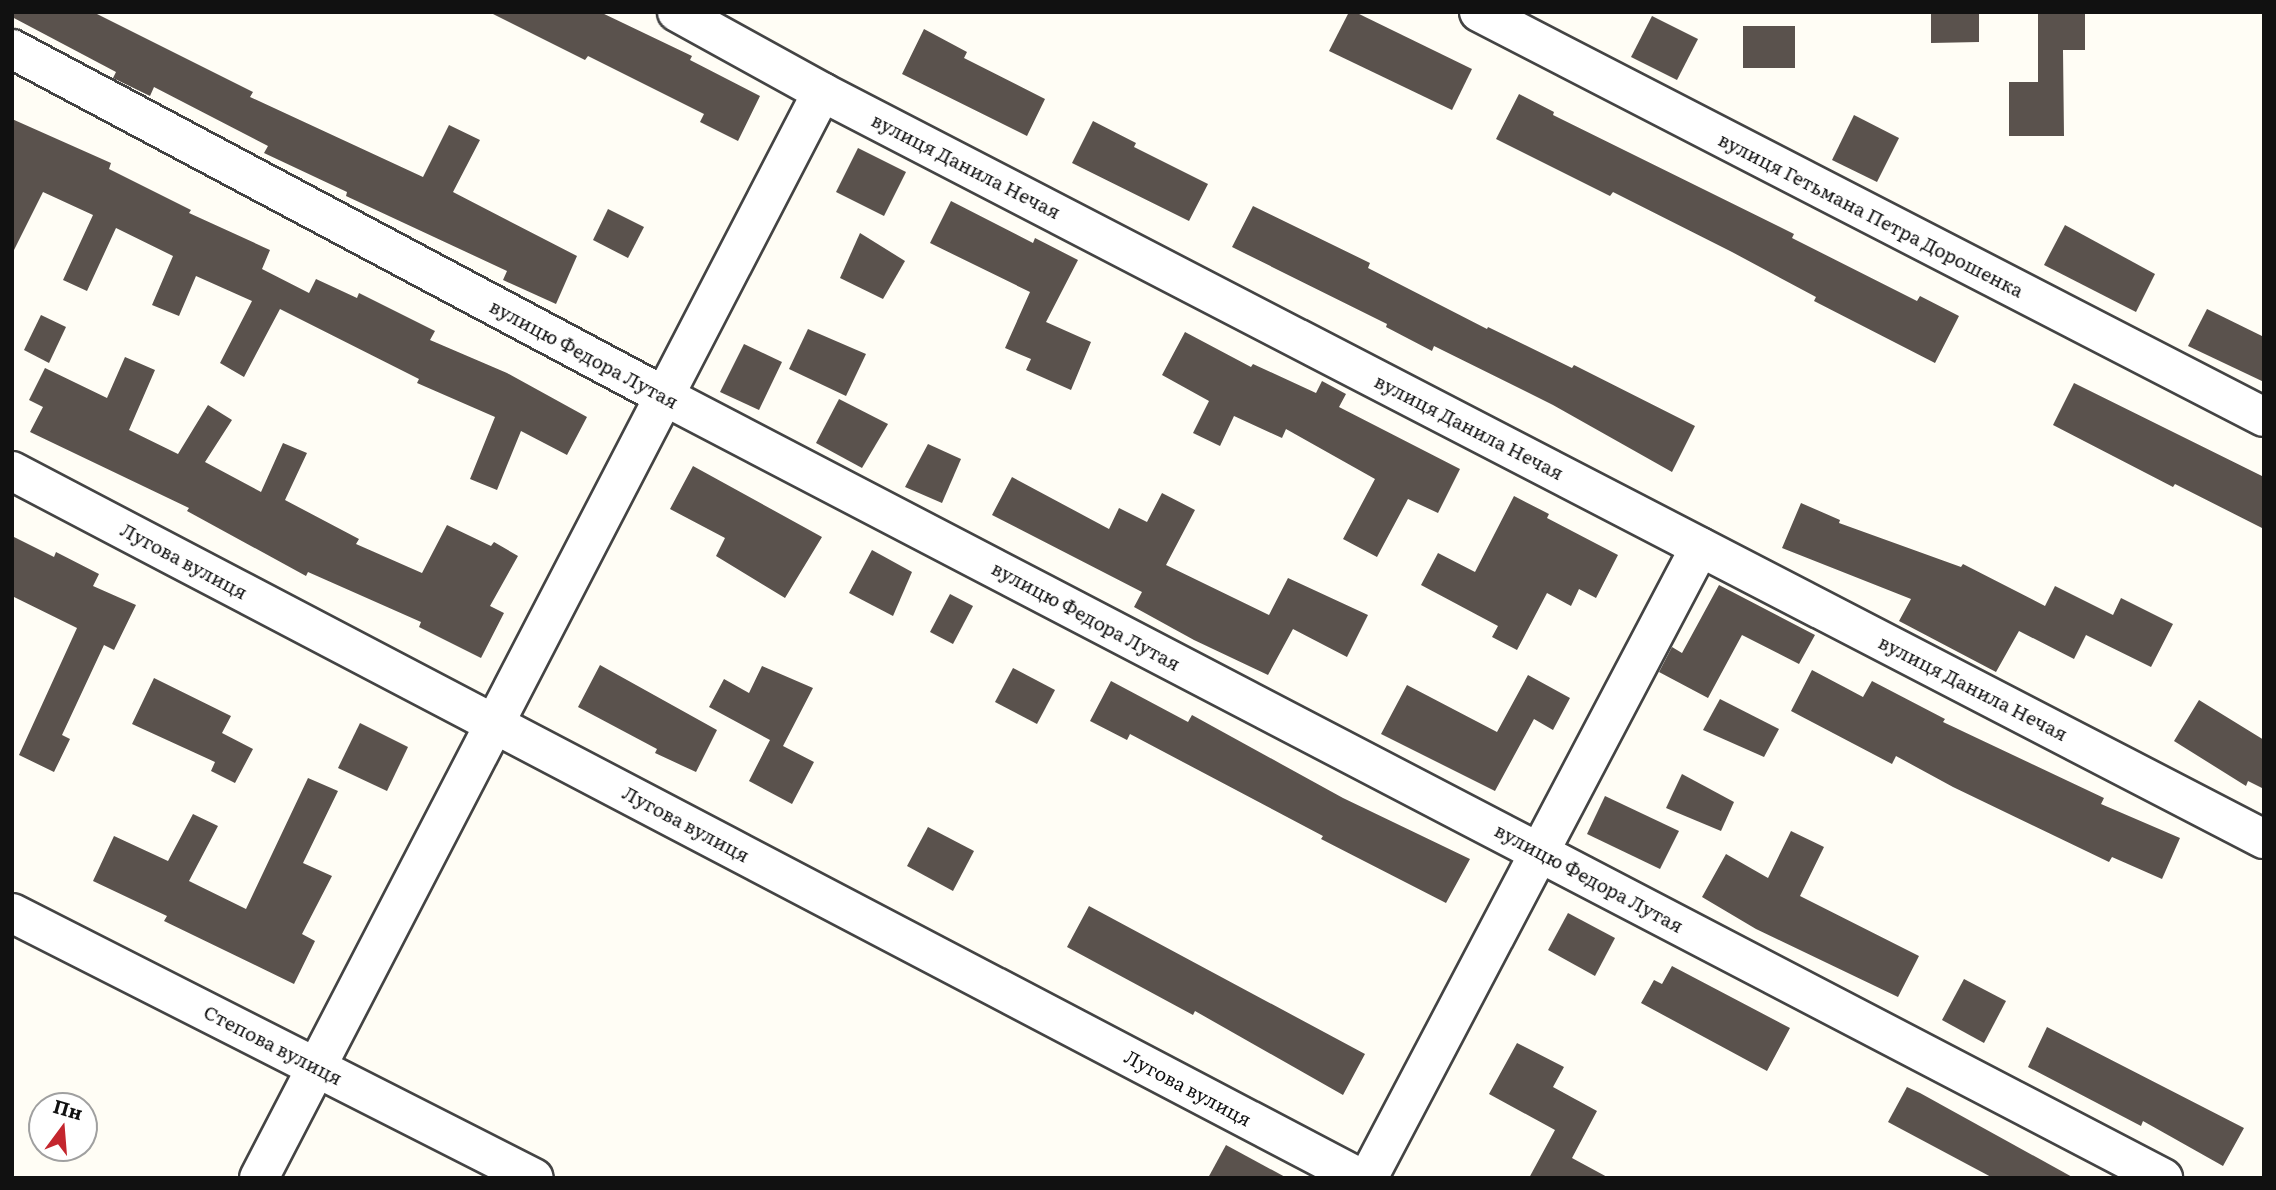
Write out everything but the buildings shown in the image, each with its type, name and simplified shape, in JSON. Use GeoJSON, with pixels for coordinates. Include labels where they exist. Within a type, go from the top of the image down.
{"type":"FeatureCollection","features":[{"type":"Feature","properties":{"kind":"street","name":"вулиця Данила Нечая"},"geometry":{"type":"LineString","coordinates":[[677,12],[822,92],[2264,839]]}},
{"type":"Feature","properties":{"kind":"street","name":"вулиця Гетьмана Петра Дорошенка"},"geometry":{"type":"LineString","coordinates":[[1479,12],[2264,417]]}},
{"type":"Feature","properties":{"kind":"street","name":"вулицю Федора Лутая"},"geometry":{"type":"LineString","coordinates":[[12,49],[664,396],[2163,1178]]}},
{"type":"Feature","properties":{"kind":"street"},"geometry":{"type":"LineString","coordinates":[[258,1178],[822,92]]}},
{"type":"Feature","properties":{"kind":"street","name":"Лугова вулиця"},"geometry":{"type":"LineString","coordinates":[[12,471],[1360,1178]]}},
{"type":"Feature","properties":{"kind":"street"},"geometry":{"type":"LineString","coordinates":[[1368,1178],[1700,547]]}},
{"type":"Feature","properties":{"kind":"street","name":"Степова вулиця"},"geometry":{"type":"LineString","coordinates":[[12,913],[534,1178]]}}]}
